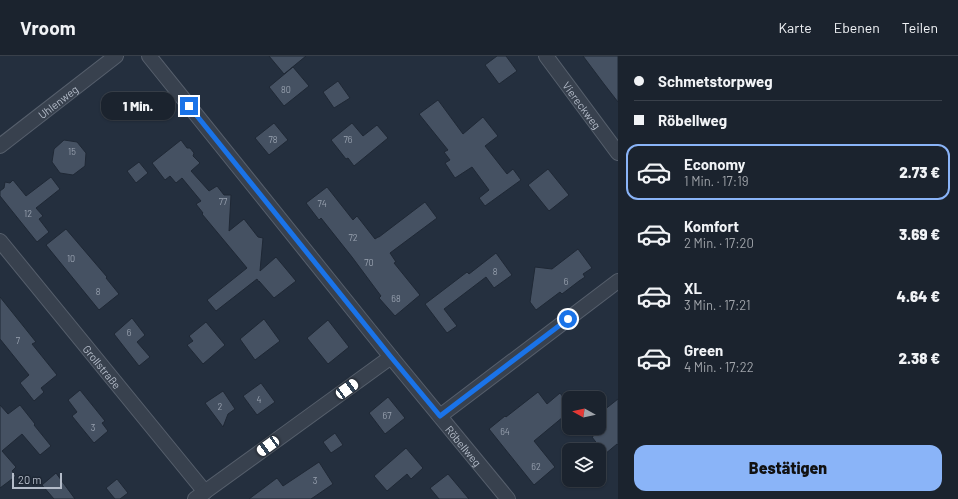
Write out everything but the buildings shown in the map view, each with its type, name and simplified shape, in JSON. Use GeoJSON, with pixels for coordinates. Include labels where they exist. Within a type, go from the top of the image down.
{"type":"FeatureCollection","features":[{"type":"Feature","properties":{"kind":"street","name":"Uhlenweg"},"geometry":{"type":"LineString","coordinates":[[0,146],[116,56]]}},
{"type":"Feature","properties":{"kind":"street","name":"Röbellweg"},"geometry":{"type":"LineString","coordinates":[[149,56],[391,357],[508,499]]}},
{"type":"Feature","properties":{"kind":"street","name":"Viereckweg"},"geometry":{"type":"LineString","coordinates":[[546,56],[618,154]]}},
{"type":"Feature","properties":{"kind":"street","name":"Grollstraße"},"geometry":{"type":"LineString","coordinates":[[0,241],[200,496]]}},
{"type":"Feature","properties":{"kind":"street"},"geometry":{"type":"LineString","coordinates":[[440,416],[618,281]]}},
{"type":"Feature","properties":{"kind":"street"},"geometry":{"type":"LineString","coordinates":[[200,496],[391,357]]}},
{"type":"Feature","properties":{"kind":"route"},"geometry":{"type":"LineString","coordinates":[[189,106],[440,416],[568,319]]}}]}
